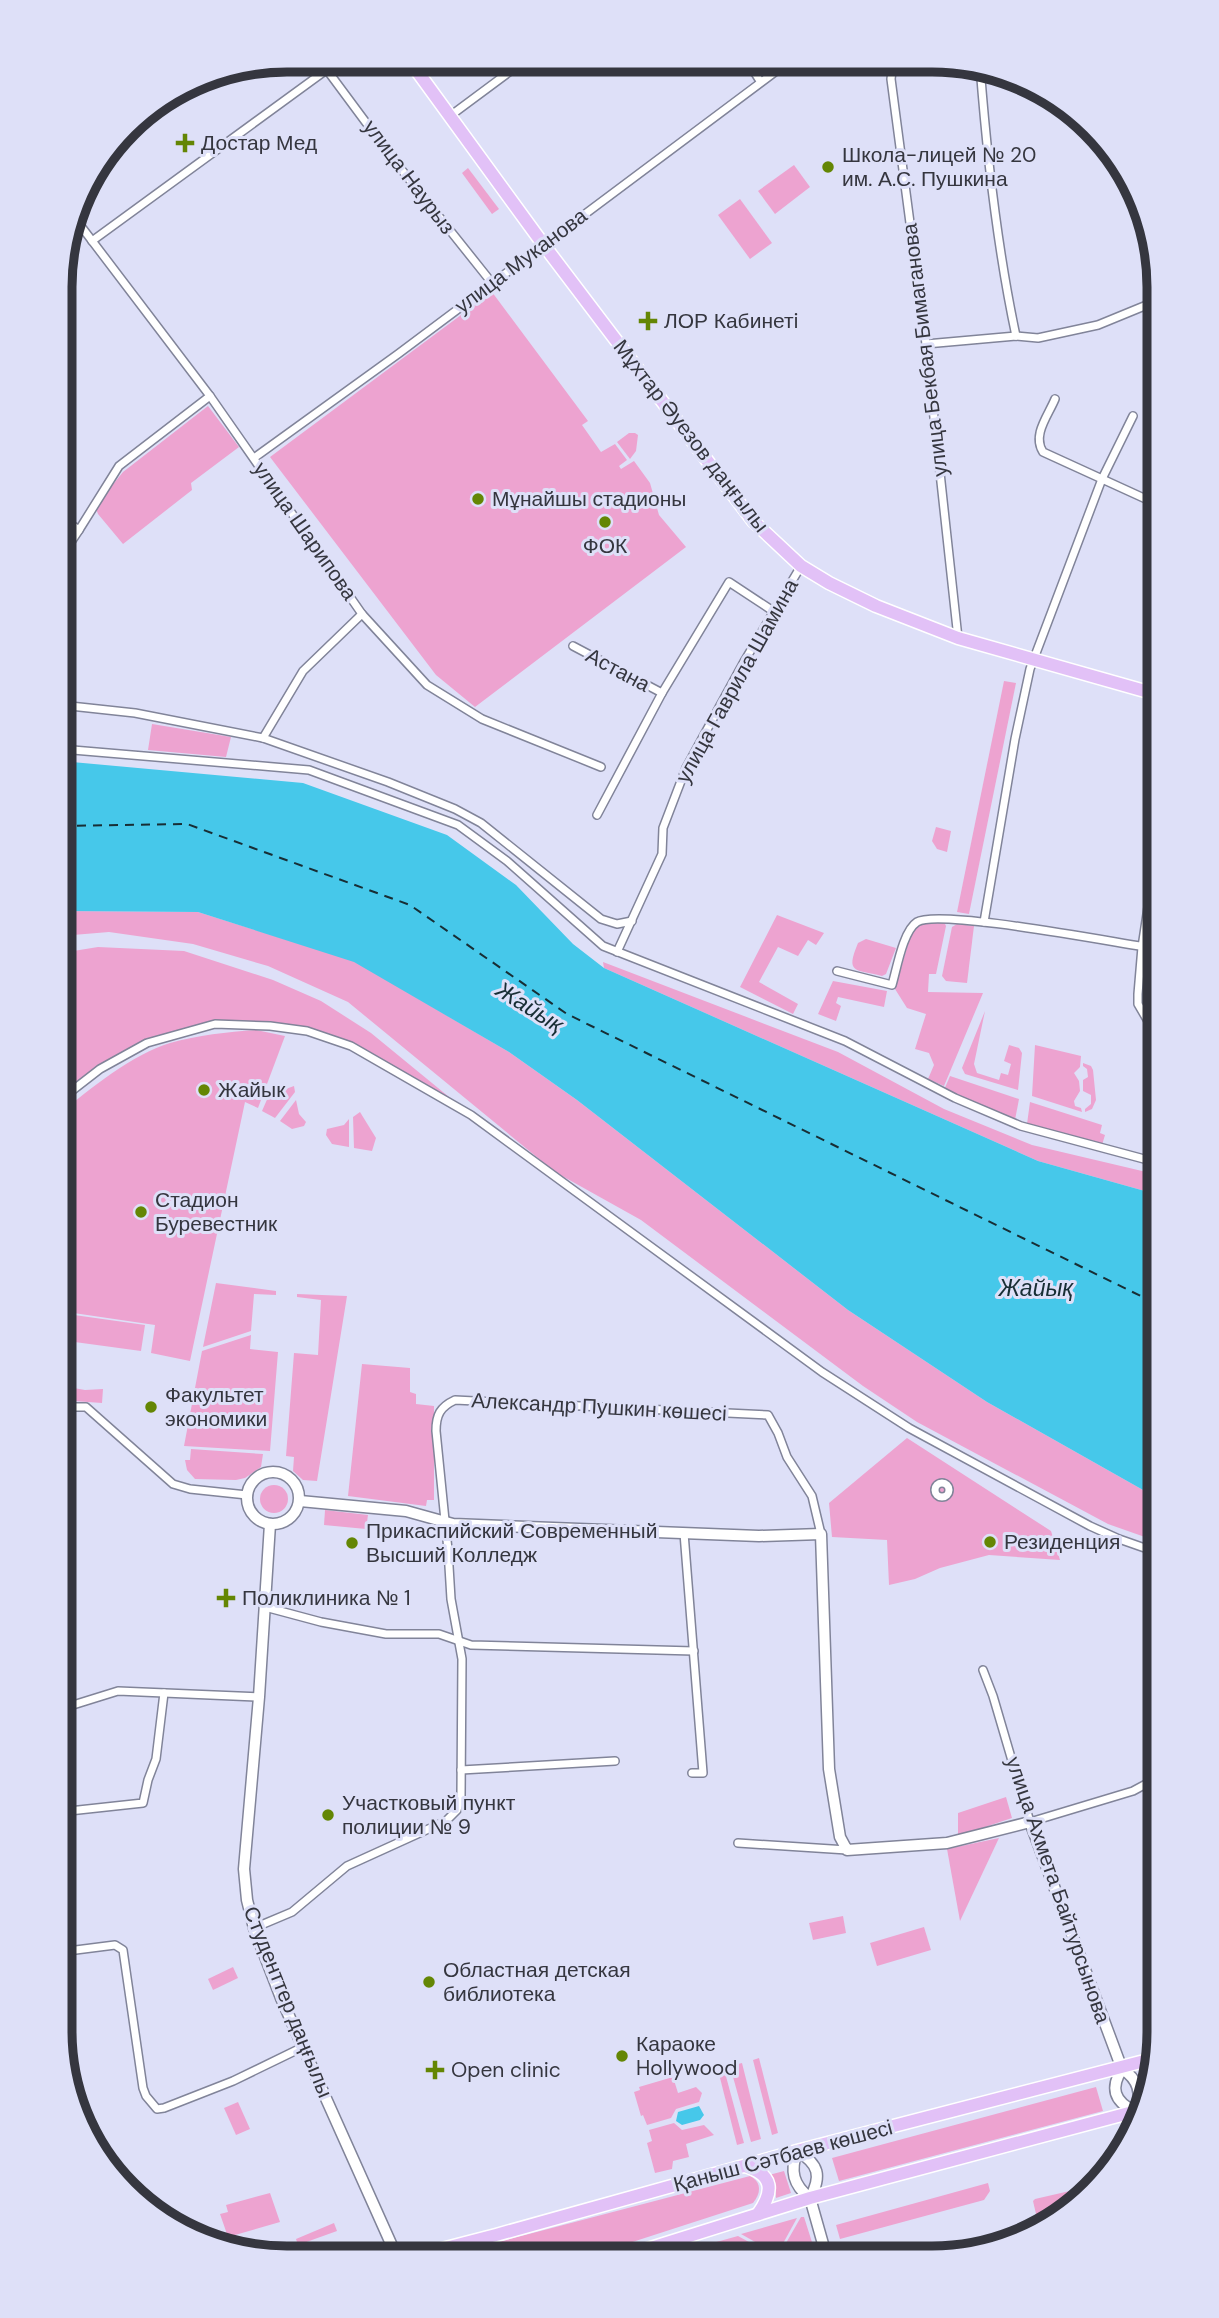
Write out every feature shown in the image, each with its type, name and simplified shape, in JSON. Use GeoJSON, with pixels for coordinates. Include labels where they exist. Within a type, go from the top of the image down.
{"type":"FeatureCollection","features":[{"type":"Feature","properties":{"kind":"main road","name":"Мұхтар Әуезов даңғылы"},"geometry":{"type":"LineString","coordinates":[[418,72],[753,521],[801,566],[876,606],[958,638],[1147,692]]}},
{"type":"Feature","properties":{"kind":"main road","name":"Қаныш Сәтбаев көшесі"},"geometry":{"type":"LineString","coordinates":[[454,2246],[797,2151],[1145,2062]]}},
{"type":"Feature","properties":{"kind":"main road"},"geometry":{"type":"LineString","coordinates":[[657,2246],[810,2198],[1131,2112]]}},
{"type":"Feature","properties":{"kind":"main road"},"geometry":{"type":"LineString","coordinates":[[745,2166],[759,2170],[766,2180],[768,2200],[758,2214]]}},
{"type":"Feature","properties":{"kind":"street"},"geometry":{"type":"LineString","coordinates":[[92,241],[324,72]]}},
{"type":"Feature","properties":{"kind":"street","name":"улица Наурыз"},"geometry":{"type":"LineString","coordinates":[[328,72],[401,169],[492,283]]}},
{"type":"Feature","properties":{"kind":"street"},"geometry":{"type":"LineString","coordinates":[[450,116],[509,72]]}},
{"type":"Feature","properties":{"kind":"street"},"geometry":{"type":"LineString","coordinates":[[754,72],[760,81]]}},
{"type":"Feature","properties":{"kind":"street","name":"улица Муканова"},"geometry":{"type":"LineString","coordinates":[[254,458],[774,72]]}},
{"type":"Feature","properties":{"kind":"street","name":"улица Бекбая Бимаганова"},"geometry":{"type":"LineString","coordinates":[[892,72],[926,344],[958,638]]}},
{"type":"Feature","properties":{"kind":"street"},"geometry":{"type":"LineString","coordinates":[[981,78],[986,147],[1002,272],[1016,336]]}},
{"type":"Feature","properties":{"kind":"street","name":"улица Шарипова"},"geometry":{"type":"LineString","coordinates":[[81,225],[210,397],[362,614],[427,685],[482,719],[601,767]]}},
{"type":"Feature","properties":{"kind":"street"},"geometry":{"type":"LineString","coordinates":[[926,344],[1016,336],[1038,338],[1098,325],[1147,305]]}},
{"type":"Feature","properties":{"kind":"street"},"geometry":{"type":"LineString","coordinates":[[72,540],[119,466],[210,397]]}},
{"type":"Feature","properties":{"kind":"street"},"geometry":{"type":"LineString","coordinates":[[1055,399],[1038,436],[1038,444],[1043,452],[1147,500]]}},
{"type":"Feature","properties":{"kind":"street"},"geometry":{"type":"LineString","coordinates":[[984,922],[1015,739],[1034,659],[1102,479],[1133,416]]}},
{"type":"Feature","properties":{"kind":"street"},"geometry":{"type":"LineString","coordinates":[[72,525],[79,530]]}},
{"type":"Feature","properties":{"kind":"street","name":"улица Гаврила Шамина"},"geometry":{"type":"LineString","coordinates":[[617,952],[662,854],[663,828],[686,768],[801,566]]}},
{"type":"Feature","properties":{"kind":"street"},"geometry":{"type":"LineString","coordinates":[[597,815],[662,693],[729,582],[773,611]]}},
{"type":"Feature","properties":{"kind":"street"},"geometry":{"type":"LineString","coordinates":[[263,738],[303,671],[362,614]]}},
{"type":"Feature","properties":{"kind":"street","name":"Астана"},"geometry":{"type":"LineString","coordinates":[[573,646],[662,693]]}},
{"type":"Feature","properties":{"kind":"street"},"geometry":{"type":"LineString","coordinates":[[72,706],[135,713],[263,738],[388,782],[469,816],[555,880],[601,919],[617,924],[632,921]]}},
{"type":"Feature","properties":{"kind":"street"},"geometry":{"type":"LineString","coordinates":[[72,750],[309,770],[458,825],[507,861],[603,946],[845,1041],[955,1098],[1021,1126],[1147,1160]]}},
{"type":"Feature","properties":{"kind":"street"},"geometry":{"type":"LineString","coordinates":[[1147,914],[1138,1004],[1147,1019]]}},
{"type":"Feature","properties":{"kind":"street"},"geometry":{"type":"LineString","coordinates":[[837,971],[892,985],[908,929],[918,920],[930,917],[984,922],[1147,948]]}},
{"type":"Feature","properties":{"kind":"street"},"geometry":{"type":"LineString","coordinates":[[72,1091],[100,1069],[147,1043],[215,1024],[270,1026],[307,1031],[351,1046],[471,1115],[822,1372],[909,1428],[1090,1526],[1147,1549]]}},
{"type":"Feature","properties":{"kind":"street","name":"Александр Пушкин көшесі"},"geometry":{"type":"LineString","coordinates":[[445,1521],[436,1419],[441,1409],[455,1400],[768,1415],[787,1457],[812,1496],[821,1534]]}},
{"type":"Feature","properties":{"kind":"street"},"geometry":{"type":"LineString","coordinates":[[72,1406],[86,1407],[173,1484],[190,1489],[247,1495]]}},
{"type":"Feature","properties":{"kind":"street"},"geometry":{"type":"LineString","coordinates":[[270,1472],[279,1472],[294,1482],[300,1501],[294,1514],[287,1520],[270,1524],[253,1514],[248,1506],[247,1495],[254,1479],[270,1472]]}},
{"type":"Feature","properties":{"kind":"street"},"geometry":{"type":"LineString","coordinates":[[300,1501],[406,1511],[453,1524],[759,1536],[821,1534],[829,1769],[840,1837],[847,1850]]}},
{"type":"Feature","properties":{"kind":"street"},"geometry":{"type":"LineString","coordinates":[[254,1928],[292,1912],[346,1866],[446,1822],[457,1810],[461,1770],[460,1642],[451,1599],[445,1521]]}},
{"type":"Feature","properties":{"kind":"street","name":"Студенттер даңғылы"},"geometry":{"type":"LineString","coordinates":[[270,1524],[244,1869],[247,1900],[254,1928],[303,2047],[392,2246]]}},
{"type":"Feature","properties":{"kind":"street"},"geometry":{"type":"LineString","coordinates":[[684,1533],[703,1773],[692,1773]]}},
{"type":"Feature","properties":{"kind":"street"},"geometry":{"type":"LineString","coordinates":[[265,1607],[359,1630],[399,1635],[439,1634],[482,1646],[694,1651]]}},
{"type":"Feature","properties":{"kind":"street","name":"улица Ахмета Байтурсынова"},"geometry":{"type":"LineString","coordinates":[[983,1670],[1030,1822],[1122,2069]]}},
{"type":"Feature","properties":{"kind":"street"},"geometry":{"type":"LineString","coordinates":[[72,1705],[118,1691],[259,1697]]}},
{"type":"Feature","properties":{"kind":"street"},"geometry":{"type":"LineString","coordinates":[[72,1811],[143,1803],[156,1759],[164,1693]]}},
{"type":"Feature","properties":{"kind":"street"},"geometry":{"type":"LineString","coordinates":[[461,1770],[615,1761]]}},
{"type":"Feature","properties":{"kind":"street"},"geometry":{"type":"LineString","coordinates":[[738,1843],[847,1850],[947,1843],[1030,1822],[1133,1791],[1147,1783]]}},
{"type":"Feature","properties":{"kind":"street"},"geometry":{"type":"LineString","coordinates":[[72,1950],[115,1945],[123,1950],[143,2088],[157,2109],[225,2084],[303,2047]]}},
{"type":"Feature","properties":{"kind":"street"},"geometry":{"type":"LineString","coordinates":[[1133,2108],[1122,2105],[1116,2094],[1115,2080],[1122,2069],[1132,2075],[1138,2091]]}},
{"type":"Feature","properties":{"kind":"street"},"geometry":{"type":"LineString","coordinates":[[810,2198],[817,2186],[817,2171],[810,2159],[797,2151],[793,2164],[794,2178],[800,2190],[810,2198],[824,2246]]}},
{"type":"Feature","properties":{"kind":"shaded area"},"geometry":{"type":"Polygon","coordinates":[[[794,165],[810,187],[775,214],[758,191],[794,165]]]}},
{"type":"Feature","properties":{"kind":"shaded area"},"geometry":{"type":"Polygon","coordinates":[[[468,168],[499,209],[492,214],[462,173],[468,168]]]}},
{"type":"Feature","properties":{"kind":"shaded area"},"geometry":{"type":"Polygon","coordinates":[[[740,199],[772,243],[750,259],[718,215],[740,199]]]}},
{"type":"Feature","properties":{"kind":"shaded area","name":"Мұнайшы стадионы"},"geometry":{"type":"Polygon","coordinates":[[[492,292],[588,421],[582,425],[601,452],[615,444],[627,460],[619,466],[621,469],[634,461],[650,483],[659,515],[686,547],[475,707],[436,675],[270,457],[492,292]]]}},
{"type":"Feature","properties":{"kind":"shaded area"},"geometry":{"type":"Polygon","coordinates":[[[208,406],[239,447],[191,483],[192,490],[123,544],[98,514],[98,503],[123,472],[208,406]]]}},
{"type":"Feature","properties":{"kind":"shaded area"},"geometry":{"type":"Polygon","coordinates":[[[629,433],[638,435],[636,451],[630,459],[617,442],[629,433]]]}},
{"type":"Feature","properties":{"kind":"shaded area"},"geometry":{"type":"Polygon","coordinates":[[[1004,681],[1016,683],[969,914],[957,912],[1004,681]]]}},
{"type":"Feature","properties":{"kind":"shaded area"},"geometry":{"type":"Polygon","coordinates":[[[152,724],[231,737],[226,757],[148,750],[152,724]]]}},
{"type":"Feature","properties":{"kind":"shaded area"},"geometry":{"type":"Polygon","coordinates":[[[936,827],[951,831],[947,852],[937,849],[932,841],[936,827]]]}},
{"type":"Feature","properties":{"kind":"shaded area"},"geometry":{"type":"Polygon","coordinates":[[[72,911],[198,912],[354,961],[509,1052],[577,1100],[848,1310],[987,1402],[1147,1492],[1147,1538],[1108,1524],[917,1422],[863,1386],[641,1220],[555,1172],[348,1002],[268,966],[193,944],[109,932],[72,935],[72,911]]]}},
{"type":"Feature","properties":{"kind":"shaded area"},"geometry":{"type":"Polygon","coordinates":[[[777,915],[824,933],[816,945],[808,940],[798,956],[778,947],[759,982],[798,1004],[793,1014],[740,987],[777,915]]]}},
{"type":"Feature","properties":{"kind":"shaded area"},"geometry":{"type":"Polygon","coordinates":[[[929,922],[944,922],[946,926],[936,974],[929,974],[928,992],[983,993],[944,1086],[928,1079],[934,1065],[929,1053],[915,1049],[926,1014],[907,1008],[895,989],[911,934],[916,927],[929,922]]]}},
{"type":"Feature","properties":{"kind":"shaded area"},"geometry":{"type":"Polygon","coordinates":[[[957,924],[974,926],[967,983],[946,981],[942,976],[952,927],[957,924]]]}},
{"type":"Feature","properties":{"kind":"shaded area"},"geometry":{"type":"Polygon","coordinates":[[[866,939],[896,948],[886,974],[882,976],[859,971],[853,965],[858,943],[866,939]]]}},
{"type":"Feature","properties":{"kind":"shaded area"},"geometry":{"type":"Polygon","coordinates":[[[98,947],[184,951],[273,980],[321,1001],[371,1033],[471,1115],[351,1046],[307,1031],[235,1025],[188,1030],[147,1043],[100,1069],[72,1091],[72,951],[98,947]]]}},
{"type":"Feature","properties":{"kind":"shaded area"},"geometry":{"type":"Polygon","coordinates":[[[1147,961],[1147,990],[1144,990],[1147,961]]]}},
{"type":"Feature","properties":{"kind":"shaded area"},"geometry":{"type":"Polygon","coordinates":[[[603,962],[838,1052],[944,1109],[1032,1145],[1147,1172],[1147,1192],[1038,1161],[604,968],[603,962]]]}},
{"type":"Feature","properties":{"kind":"shaded area"},"geometry":{"type":"Polygon","coordinates":[[[833,981],[887,991],[884,1007],[838,997],[836,1003],[841,1006],[836,1021],[818,1014],[833,981]]]}},
{"type":"Feature","properties":{"kind":"shaded area"},"geometry":{"type":"Polygon","coordinates":[[[985,1011],[974,1064],[977,1073],[999,1080],[1001,1073],[1008,1075],[1011,1064],[1004,1061],[1009,1045],[1019,1048],[1022,1053],[1018,1090],[965,1074],[962,1068],[985,1011]]]}},
{"type":"Feature","properties":{"kind":"shaded area","name":"Стадион Буревестник"},"geometry":{"type":"Polygon","coordinates":[[[256,1030],[285,1036],[258,1108],[245,1102],[190,1361],[151,1353],[155,1325],[72,1313],[72,1104],[112,1073],[156,1048],[223,1033],[256,1030]]]}},
{"type":"Feature","properties":{"kind":"shaded area"},"geometry":{"type":"Polygon","coordinates":[[[1035,1045],[1081,1056],[1080,1067],[1074,1073],[1079,1081],[1080,1091],[1074,1101],[1075,1106],[1081,1108],[1082,1112],[1032,1096],[1035,1045]]]}},
{"type":"Feature","properties":{"kind":"shaded area"},"geometry":{"type":"Polygon","coordinates":[[[1083,1063],[1091,1066],[1093,1070],[1096,1100],[1092,1109],[1085,1112],[1091,1104],[1091,1095],[1083,1091],[1083,1080],[1088,1077],[1083,1063]]]}},
{"type":"Feature","properties":{"kind":"shaded area"},"geometry":{"type":"Polygon","coordinates":[[[950,1076],[1019,1099],[1015,1120],[944,1090],[950,1076]]]}},
{"type":"Feature","properties":{"kind":"shaded area"},"geometry":{"type":"Polygon","coordinates":[[[294,1086],[295,1092],[275,1118],[262,1111],[269,1095],[294,1086]]]}},
{"type":"Feature","properties":{"kind":"shaded area"},"geometry":{"type":"Polygon","coordinates":[[[296,1100],[299,1114],[306,1122],[304,1126],[292,1129],[280,1121],[296,1100]]]}},
{"type":"Feature","properties":{"kind":"shaded area"},"geometry":{"type":"Polygon","coordinates":[[[1030,1102],[1102,1125],[1100,1133],[1105,1135],[1102,1145],[1027,1124],[1030,1102]]]}},
{"type":"Feature","properties":{"kind":"shaded area"},"geometry":{"type":"Polygon","coordinates":[[[360,1112],[376,1138],[372,1151],[354,1148],[353,1117],[360,1112]]]}},
{"type":"Feature","properties":{"kind":"shaded area"},"geometry":{"type":"Polygon","coordinates":[[[349,1119],[349,1147],[332,1144],[326,1135],[327,1129],[344,1125],[349,1119]]]}},
{"type":"Feature","properties":{"kind":"shaded area"},"geometry":{"type":"Polygon","coordinates":[[[216,1283],[276,1291],[276,1295],[254,1294],[251,1331],[203,1347],[216,1283]]]}},
{"type":"Feature","properties":{"kind":"shaded area"},"geometry":{"type":"Polygon","coordinates":[[[297,1294],[347,1296],[317,1481],[303,1480],[293,1471],[294,1457],[286,1456],[294,1353],[318,1355],[321,1300],[297,1297],[297,1294]]]}},
{"type":"Feature","properties":{"kind":"shaded area"},"geometry":{"type":"Polygon","coordinates":[[[72,1315],[145,1325],[141,1351],[72,1342],[72,1315]]]}},
{"type":"Feature","properties":{"kind":"shaded area"},"geometry":{"type":"Polygon","coordinates":[[[251,1335],[250,1349],[278,1352],[270,1451],[184,1446],[202,1351],[251,1335]]]}},
{"type":"Feature","properties":{"kind":"shaded area"},"geometry":{"type":"Polygon","coordinates":[[[362,1364],[410,1368],[410,1392],[416,1394],[416,1404],[434,1406],[434,1500],[427,1500],[426,1506],[348,1496],[362,1364]]]}},
{"type":"Feature","properties":{"kind":"shaded area"},"geometry":{"type":"Polygon","coordinates":[[[72,1388],[103,1389],[102,1403],[72,1401],[72,1388]]]}},
{"type":"Feature","properties":{"kind":"shaded area"},"geometry":{"type":"Polygon","coordinates":[[[907,1438],[1051,1531],[1060,1560],[989,1555],[889,1585],[887,1540],[832,1537],[829,1503],[907,1438]]]}},
{"type":"Feature","properties":{"kind":"shaded area"},"geometry":{"type":"Polygon","coordinates":[[[191,1449],[263,1454],[261,1467],[245,1478],[236,1480],[195,1479],[187,1470],[185,1460],[190,1460],[191,1449]]]}},
{"type":"Feature","properties":{"kind":"shaded area"},"geometry":{"type":"Polygon","coordinates":[[[274,1485],[284,1489],[288,1499],[284,1509],[274,1513],[264,1509],[260,1499],[264,1489],[274,1485]]]}},
{"type":"Feature","properties":{"kind":"shaded area"},"geometry":{"type":"Polygon","coordinates":[[[325,1510],[368,1515],[366,1529],[324,1525],[325,1510]]]}},
{"type":"Feature","properties":{"kind":"shaded area"},"geometry":{"type":"Polygon","coordinates":[[[1006,1797],[1012,1818],[958,1836],[958,1813],[1006,1797]]]}},
{"type":"Feature","properties":{"kind":"shaded area"},"geometry":{"type":"Polygon","coordinates":[[[999,1838],[960,1921],[947,1849],[999,1838]]]}},
{"type":"Feature","properties":{"kind":"shaded area"},"geometry":{"type":"Polygon","coordinates":[[[843,1916],[846,1933],[813,1940],[809,1923],[843,1916]]]}},
{"type":"Feature","properties":{"kind":"shaded area"},"geometry":{"type":"Polygon","coordinates":[[[924,1927],[931,1950],[877,1966],[870,1943],[924,1927]]]}},
{"type":"Feature","properties":{"kind":"shaded area"},"geometry":{"type":"Polygon","coordinates":[[[233,1967],[238,1978],[213,1990],[208,1979],[233,1967]]]}},
{"type":"Feature","properties":{"kind":"shaded area"},"geometry":{"type":"Polygon","coordinates":[[[759,2058],[778,2133],[772,2135],[753,2060],[759,2058]]]}},
{"type":"Feature","properties":{"kind":"shaded area"},"geometry":{"type":"Polygon","coordinates":[[[742,2063],[761,2139],[751,2142],[730,2066],[742,2063]]]}},
{"type":"Feature","properties":{"kind":"shaded area"},"geometry":{"type":"Polygon","coordinates":[[[724,2069],[744,2143],[737,2145],[718,2070],[724,2069]]]}},
{"type":"Feature","properties":{"kind":"shaded area"},"geometry":{"type":"Polygon","coordinates":[[[673,2077],[678,2093],[696,2087],[702,2093],[699,2102],[676,2109],[671,2118],[647,2125],[643,2115],[641,2116],[634,2092],[640,2090],[639,2087],[673,2077]]]}},
{"type":"Feature","properties":{"kind":"shaded area"},"geometry":{"type":"Polygon","coordinates":[[[1096,2087],[1103,2111],[839,2181],[832,2158],[1096,2087]]]}},
{"type":"Feature","properties":{"kind":"shaded area"},"geometry":{"type":"Polygon","coordinates":[[[238,2102],[250,2129],[236,2135],[224,2108],[238,2102]]]}},
{"type":"Feature","properties":{"kind":"shaded area"},"geometry":{"type":"Polygon","coordinates":[[[674,2123],[682,2130],[704,2125],[714,2135],[686,2144],[689,2157],[673,2161],[672,2169],[655,2173],[647,2143],[652,2141],[649,2130],[674,2123]]]}},
{"type":"Feature","properties":{"kind":"shaded area"},"geometry":{"type":"Polygon","coordinates":[[[784,2171],[791,2193],[776,2198],[775,2184],[769,2175],[784,2171]]]}},
{"type":"Feature","properties":{"kind":"shaded area"},"geometry":{"type":"Polygon","coordinates":[[[750,2176],[757,2181],[759,2188],[753,2203],[620,2246],[483,2246],[750,2176]]]}},
{"type":"Feature","properties":{"kind":"shaded area"},"geometry":{"type":"Polygon","coordinates":[[[988,2183],[990,2191],[984,2200],[840,2239],[836,2225],[988,2183]]]}},
{"type":"Feature","properties":{"kind":"shaded area"},"geometry":{"type":"Polygon","coordinates":[[[1076,2191],[1040,2216],[1036,2214],[1033,2201],[1076,2191]]]}},
{"type":"Feature","properties":{"kind":"shaded area"},"geometry":{"type":"Polygon","coordinates":[[[270,2193],[280,2222],[228,2237],[220,2214],[228,2212],[226,2205],[270,2193]]]}},
{"type":"Feature","properties":{"kind":"shaded area"},"geometry":{"type":"Polygon","coordinates":[[[801,2217],[804,2217],[813,2246],[784,2246],[801,2217]]]}},
{"type":"Feature","properties":{"kind":"shaded area"},"geometry":{"type":"Polygon","coordinates":[[[797,2218],[782,2246],[762,2246],[741,2234],[797,2218]]]}},
{"type":"Feature","properties":{"kind":"shaded area"},"geometry":{"type":"Polygon","coordinates":[[[334,2223],[337,2231],[298,2245],[296,2239],[334,2223]]]}},
{"type":"Feature","properties":{"kind":"shaded area"},"geometry":{"type":"Polygon","coordinates":[[[738,2236],[756,2246],[709,2246],[738,2236]]]}},
{"type":"Feature","properties":{"kind":"water","name":"Жайық"},"geometry":{"type":"Polygon","coordinates":[[[72,762],[303,783],[447,835],[516,885],[573,944],[604,968],[1038,1161],[1147,1192],[1147,1492],[987,1402],[848,1310],[577,1100],[509,1052],[354,962],[198,912],[72,911],[72,762]]]}},
{"type":"Feature","properties":{"kind":"water"},"geometry":{"type":"Polygon","coordinates":[[[699,2106],[704,2115],[700,2120],[682,2125],[676,2121],[678,2112],[699,2106]]]}},
{"type":"Feature","properties":{"kind":"ferry route"},"geometry":{"type":"LineString","coordinates":[[72,826],[187,824],[410,905],[567,1014],[1147,1299]]}},
{"type":"Feature","properties":{"kind":"place","name":"Достар Мед"},"geometry":{"type":"Point","coordinates":[185,143]}},
{"type":"Feature","properties":{"kind":"place","name":"Школа-лицей № 20 им. А.С. Пушкина"},"geometry":{"type":"Point","coordinates":[828,167]}},
{"type":"Feature","properties":{"kind":"place","name":"ЛОР Кабинетi"},"geometry":{"type":"Point","coordinates":[648,321]}},
{"type":"Feature","properties":{"kind":"place","name":"Мұнайшы стадионы"},"geometry":{"type":"Point","coordinates":[478,499]}},
{"type":"Feature","properties":{"kind":"place","name":"ФОК"},"geometry":{"type":"Point","coordinates":[605,522]}},
{"type":"Feature","properties":{"kind":"place","name":"Жайык"},"geometry":{"type":"Point","coordinates":[204,1090]}},
{"type":"Feature","properties":{"kind":"place","name":"Стадион Буревестник"},"geometry":{"type":"Point","coordinates":[141,1212]}},
{"type":"Feature","properties":{"kind":"place","name":"Факультет экономики"},"geometry":{"type":"Point","coordinates":[151,1407]}},
{"type":"Feature","properties":{"kind":"place","name":"Резиденция"},"geometry":{"type":"Point","coordinates":[990,1542]}},
{"type":"Feature","properties":{"kind":"place","name":"Прикаспийский Современный Высший Колледж"},"geometry":{"type":"Point","coordinates":[352,1543]}},
{"type":"Feature","properties":{"kind":"place","name":"Поликлиника № 1"},"geometry":{"type":"Point","coordinates":[226,1598]}},
{"type":"Feature","properties":{"kind":"place","name":"Участковый пункт полиции № 9"},"geometry":{"type":"Point","coordinates":[328,1815]}},
{"type":"Feature","properties":{"kind":"place","name":"Областная детская библиотека"},"geometry":{"type":"Point","coordinates":[429,1982]}},
{"type":"Feature","properties":{"kind":"place","name":"Караоке Hollywood"},"geometry":{"type":"Point","coordinates":[622,2056]}},
{"type":"Feature","properties":{"kind":"place","name":"Open clinic"},"geometry":{"type":"Point","coordinates":[435,2070]}}]}
